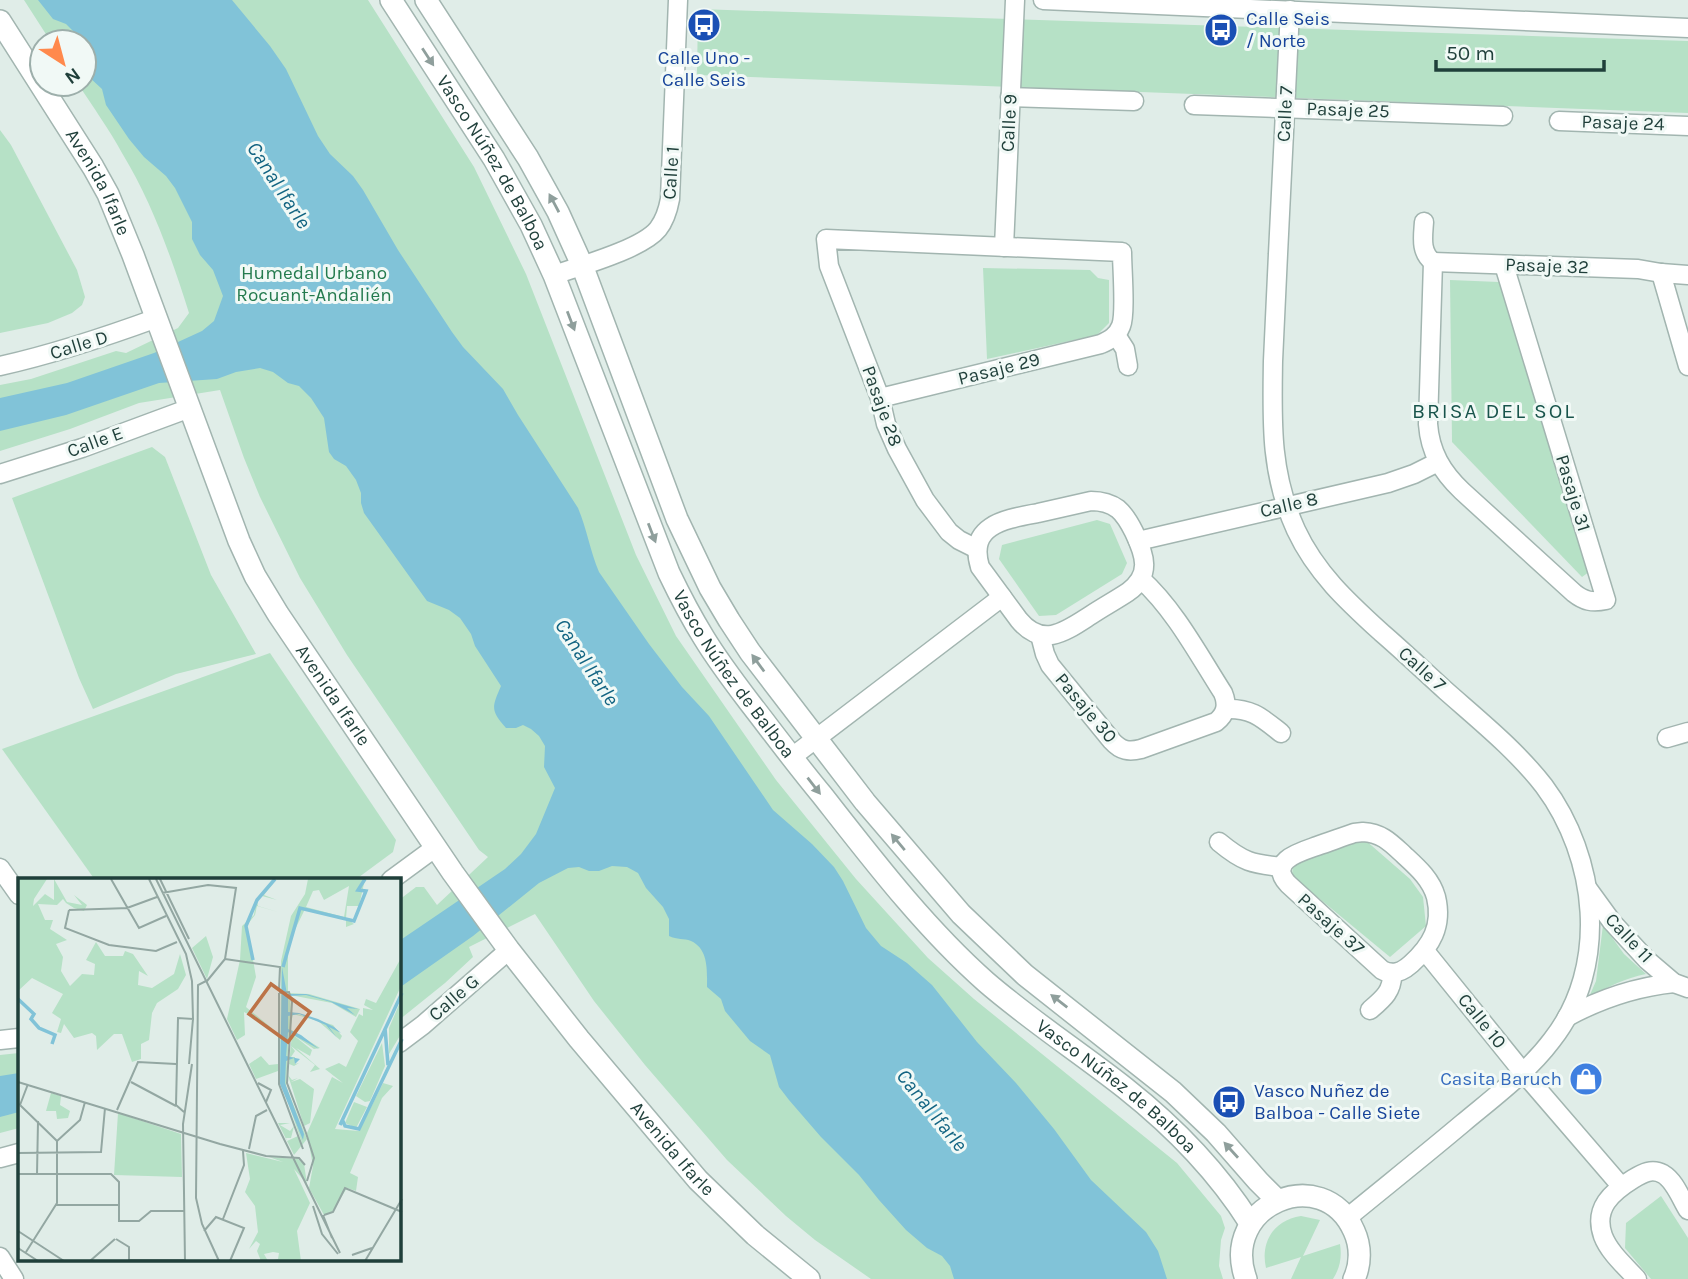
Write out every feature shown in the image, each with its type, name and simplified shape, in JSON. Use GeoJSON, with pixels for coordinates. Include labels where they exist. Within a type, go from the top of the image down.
{"type":"FeatureCollection","features":[{"type":"Feature","properties":{"kind":"street","name":"Vasco Núñez de Balboa"},"geometry":{"type":"LineString","coordinates":[[391,0],[513,191],[531,225],[554,275],[668,573],[705,641],[870,857],[936,933],[1009,1001],[1158,1116],[1211,1171],[1250,1223]]}},
{"type":"Feature","properties":{"kind":"street","name":"Vasco Núñez de Balboa"},"geometry":{"type":"LineString","coordinates":[[426,0],[544,185],[567,230],[677,519],[693,555],[736,630],[864,802],[982,935],[1026,975],[1174,1092],[1277,1200]]}},
{"type":"Feature","properties":{"kind":"street","name":"Calle 1"},"geometry":{"type":"LineString","coordinates":[[554,275],[645,241],[659,229],[668,210],[678,0]]}},
{"type":"Feature","properties":{"kind":"street","name":"Calle 9"},"geometry":{"type":"LineString","coordinates":[[1004,247],[1015,0]]}},
{"type":"Feature","properties":{"kind":"street"},"geometry":{"type":"LineString","coordinates":[[1043,0],[1688,28]]}},
{"type":"Feature","properties":{"kind":"street","name":"Calle 7"},"geometry":{"type":"LineString","coordinates":[[1290,10],[1275,297],[1272,431],[1274,456],[1287,506],[1308,553],[1335,590],[1505,744],[1543,785],[1573,835],[1588,889],[1590,924],[1587,954],[1577,995],[1555,1037],[1540,1055],[1495,1097],[1347,1218]]}},
{"type":"Feature","properties":{"kind":"street","name":"Avenida Ifarle"},"geometry":{"type":"LineString","coordinates":[[0,21],[108,194],[239,541],[255,576],[292,635],[453,873],[579,1040],[698,1181],[755,1235],[809,1279]]}},
{"type":"Feature","properties":{"kind":"street"},"geometry":{"type":"LineString","coordinates":[[1010,97],[1135,101]]}},
{"type":"Feature","properties":{"kind":"street","name":"Pasaje 25"},"geometry":{"type":"LineString","coordinates":[[1194,105],[1503,116]]}},
{"type":"Feature","properties":{"kind":"street","name":"Pasaje 24"},"geometry":{"type":"LineString","coordinates":[[1559,121],[1688,126]]}},
{"type":"Feature","properties":{"kind":"street"},"geometry":{"type":"LineString","coordinates":[[1424,222],[1424,250],[1428,259],[1433,262],[1428,424],[1430,444],[1438,462]]}},
{"type":"Feature","properties":{"kind":"street","name":"Pasaje 28"},"geometry":{"type":"LineString","coordinates":[[977,549],[948,532],[908,472],[886,425],[880,398],[829,266],[826,239],[1004,247]]}},
{"type":"Feature","properties":{"kind":"street"},"geometry":{"type":"LineString","coordinates":[[1004,247],[1122,252],[1123,321],[1116,335],[1122,341],[1128,366]]}},
{"type":"Feature","properties":{"kind":"street","name":"Pasaje 32"},"geometry":{"type":"LineString","coordinates":[[1433,262],[1639,269],[1688,275]]}},
{"type":"Feature","properties":{"kind":"street","name":"Pasaje 31"},"geometry":{"type":"LineString","coordinates":[[1438,462],[1453,482],[1574,593],[1591,602],[1606,600],[1504,265]]}},
{"type":"Feature","properties":{"kind":"street"},"geometry":{"type":"LineString","coordinates":[[1661,273],[1688,366]]}},
{"type":"Feature","properties":{"kind":"street","name":"Calle D"},"geometry":{"type":"LineString","coordinates":[[0,366],[158,323]]}},
{"type":"Feature","properties":{"kind":"street","name":"Pasaje 29"},"geometry":{"type":"LineString","coordinates":[[880,398],[1101,344],[1116,335]]}},
{"type":"Feature","properties":{"kind":"street","name":"Calle E"},"geometry":{"type":"LineString","coordinates":[[0,474],[82,448],[188,402]]}},
{"type":"Feature","properties":{"kind":"street","name":"Calle 8"},"geometry":{"type":"LineString","coordinates":[[1138,541],[1401,479],[1438,462]]}},
{"type":"Feature","properties":{"kind":"street"},"geometry":{"type":"LineString","coordinates":[[1091,501],[1102,501],[1119,510],[1138,541],[1144,565],[1141,579],[1136,586],[1069,629],[1055,635],[1040,635],[1025,627],[980,566],[977,558],[980,539],[1000,521],[1091,501]]}},
{"type":"Feature","properties":{"kind":"street"},"geometry":{"type":"LineString","coordinates":[[1141,579],[1167,607],[1223,693],[1226,709],[1251,712],[1282,733]]}},
{"type":"Feature","properties":{"kind":"street"},"geometry":{"type":"LineString","coordinates":[[792,757],[1002,597]]}},
{"type":"Feature","properties":{"kind":"street","name":"Pasaje 30"},"geometry":{"type":"LineString","coordinates":[[1040,635],[1050,664],[1112,741],[1126,751],[1141,749],[1216,722],[1226,709]]}},
{"type":"Feature","properties":{"kind":"street"},"geometry":{"type":"LineString","coordinates":[[1667,738],[1688,732]]}},
{"type":"Feature","properties":{"kind":"street"},"geometry":{"type":"LineString","coordinates":[[1219,842],[1245,860],[1282,867],[1295,853],[1354,833],[1373,832],[1382,836],[1420,870],[1433,888],[1436,899],[1435,931],[1425,951],[1405,968],[1392,973],[1389,992],[1370,1010]]}},
{"type":"Feature","properties":{"kind":"street"},"geometry":{"type":"LineString","coordinates":[[394,878],[436,848]]}},
{"type":"Feature","properties":{"kind":"street","name":"Pasaje 37"},"geometry":{"type":"LineString","coordinates":[[1282,867],[1283,880],[1287,884],[1382,970],[1392,973]]}},
{"type":"Feature","properties":{"kind":"street"},"geometry":{"type":"LineString","coordinates":[[0,868],[18,894]]}},
{"type":"Feature","properties":{"kind":"street","name":"Calle 11"},"geometry":{"type":"LineString","coordinates":[[1588,889],[1625,937],[1647,960],[1681,986]]}},
{"type":"Feature","properties":{"kind":"street","name":"Calle G"},"geometry":{"type":"LineString","coordinates":[[401,1042],[424,1025],[503,942]]}},
{"type":"Feature","properties":{"kind":"street","name":"Calle 10"},"geometry":{"type":"LineString","coordinates":[[1425,951],[1522,1071],[1621,1186]]}},
{"type":"Feature","properties":{"kind":"street","name":"Calle 11"},"geometry":{"type":"LineString","coordinates":[[1567,1017],[1621,992],[1647,986],[1681,986]]}},
{"type":"Feature","properties":{"kind":"street"},"geometry":{"type":"LineString","coordinates":[[0,1040],[18,1038]]}},
{"type":"Feature","properties":{"kind":"street"},"geometry":{"type":"LineString","coordinates":[[0,1158],[18,1153]]}},
{"type":"Feature","properties":{"kind":"street"},"geometry":{"type":"LineString","coordinates":[[1637,1279],[1607,1245],[1601,1226],[1603,1207],[1614,1192],[1643,1173],[1654,1171],[1670,1180],[1688,1210]]}},
{"type":"Feature","properties":{"kind":"street"},"geometry":{"type":"LineString","coordinates":[[1246,1279],[1242,1270],[1241,1250],[1250,1223],[1277,1200],[1296,1196],[1315,1197],[1333,1205],[1347,1218],[1357,1238],[1359,1250],[1354,1279]]}},
{"type":"Feature","properties":{"kind":"street"},"geometry":{"type":"LineString","coordinates":[[0,1257],[14,1279]]}},
{"type":"Feature","properties":{"kind":"green space","name":"Humedal Urbano Rocuant-Andalién"},"geometry":{"type":"Polygon","coordinates":[[[24,0],[368,0],[474,167],[526,274],[636,555],[676,636],[776,780],[856,879],[928,958],[974,999],[1177,1163],[1221,1216],[1225,1228],[1219,1266],[1223,1279],[871,1279],[815,1240],[727,1160],[594,1001],[535,914],[469,947],[473,957],[401,1018],[401,898],[416,887],[424,887],[437,905],[488,857],[479,850],[347,655],[300,578],[260,497],[220,390],[139,403],[0,451],[0,385],[31,379],[116,351],[126,353],[178,328],[189,313],[152,211],[112,135],[87,98],[98,98],[98,28],[42,28],[24,0]]]}},
{"type":"Feature","properties":{"kind":"green space"},"geometry":{"type":"Polygon","coordinates":[[[698,9],[1688,41],[1688,113],[697,75],[698,9]]]}},
{"type":"Feature","properties":{"kind":"green space"},"geometry":{"type":"Polygon","coordinates":[[[0,130],[11,145],[77,270],[85,297],[82,305],[72,313],[48,323],[0,333],[0,130]]]}},
{"type":"Feature","properties":{"kind":"green space"},"geometry":{"type":"Polygon","coordinates":[[[983,268],[1090,270],[1098,278],[1109,280],[1109,323],[1097,335],[987,359],[983,268]]]}},
{"type":"Feature","properties":{"kind":"green space"},"geometry":{"type":"Polygon","coordinates":[[[1450,280],[1499,282],[1589,572],[1582,577],[1452,442],[1450,280]]]}},
{"type":"Feature","properties":{"kind":"green space"},"geometry":{"type":"Polygon","coordinates":[[[152,447],[165,457],[211,575],[256,654],[176,674],[93,709],[12,498],[152,447]]]}},
{"type":"Feature","properties":{"kind":"green space"},"geometry":{"type":"Polygon","coordinates":[[[1097,520],[1110,524],[1127,563],[1122,574],[1056,615],[1039,616],[999,559],[1002,545],[1097,520]]]}},
{"type":"Feature","properties":{"kind":"green space"},"geometry":{"type":"Polygon","coordinates":[[[270,653],[396,840],[393,852],[358,878],[94,878],[2,749],[270,653]]]}},
{"type":"Feature","properties":{"kind":"green space"},"geometry":{"type":"Polygon","coordinates":[[[1364,839],[1410,879],[1423,897],[1426,926],[1390,957],[1292,876],[1293,864],[1364,839]]]}},
{"type":"Feature","properties":{"kind":"green space"},"geometry":{"type":"Polygon","coordinates":[[[1603,925],[1624,954],[1646,974],[1624,980],[1589,997],[1596,981],[1603,925]]]}},
{"type":"Feature","properties":{"kind":"green space"},"geometry":{"type":"Polygon","coordinates":[[[18,1053],[18,1128],[0,1133],[0,1055],[18,1053]]]}},
{"type":"Feature","properties":{"kind":"green space"},"geometry":{"type":"Polygon","coordinates":[[[1661,1196],[1688,1238],[1688,1279],[1651,1279],[1625,1248],[1626,1223],[1661,1196]]]}},
{"type":"Feature","properties":{"kind":"green space"},"geometry":{"type":"Polygon","coordinates":[[[1301,1216],[1320,1220],[1303,1256],[1340,1244],[1340,1262],[1333,1279],[1291,1279],[1301,1257],[1266,1268],[1265,1249],[1271,1234],[1283,1222],[1301,1216]]]}},
{"type":"Feature","properties":{"kind":"water","name":"Humedal Urbano Rocuant-Andalién"},"geometry":{"type":"Polygon","coordinates":[[[38,0],[232,0],[286,69],[318,136],[330,154],[363,190],[398,250],[452,332],[503,389],[578,508],[599,572],[649,644],[682,687],[709,716],[773,810],[834,867],[866,928],[881,946],[907,963],[932,985],[977,1042],[1054,1129],[1091,1180],[1146,1232],[1158,1251],[1167,1279],[954,1279],[950,1266],[942,1256],[927,1248],[906,1230],[789,1100],[779,1087],[770,1055],[750,1041],[725,1011],[721,999],[707,987],[706,961],[701,949],[691,941],[669,936],[669,919],[663,907],[646,888],[638,873],[627,867],[612,866],[599,871],[568,868],[539,883],[473,936],[401,987],[401,940],[505,869],[536,834],[555,788],[544,767],[545,746],[531,729],[523,725],[506,728],[497,717],[494,704],[501,686],[475,646],[471,634],[460,618],[427,601],[364,513],[356,480],[346,466],[334,459],[329,452],[324,418],[299,386],[260,368],[217,379],[159,383],[66,415],[0,431],[0,398],[67,383],[154,353],[202,331],[214,321],[223,296],[213,270],[200,255],[192,239],[192,222],[175,188],[129,139],[106,105],[102,89],[98,85],[98,28],[70,28],[53,19],[38,0]]]}},
{"type":"Feature","properties":{"kind":"water"},"geometry":{"type":"Polygon","coordinates":[[[18,1073],[18,1112],[0,1117],[0,1076],[18,1073]]]}},
{"type":"Feature","properties":{"kind":"place","name":"Calle Uno - Calle Seis"},"geometry":{"type":"Point","coordinates":[704,25]}},
{"type":"Feature","properties":{"kind":"place","name":"Calle Seis / Norte"},"geometry":{"type":"Point","coordinates":[1221,30]}},
{"type":"Feature","properties":{"kind":"place","name":"Casita Baruch"},"geometry":{"type":"Point","coordinates":[1586,1079]}},
{"type":"Feature","properties":{"kind":"place","name":"Vasco Nuñez de Balboa - Calle Siete"},"geometry":{"type":"Point","coordinates":[1229,1102]}},
{"type":"Feature","properties":{"kind":"district","name":"BRISA DEL SOL"},"geometry":{"type":"Point","coordinates":[1494,411]}},
{"type":"Feature","properties":{"kind":"water label","name":"Canal Ifarle"},"geometry":{"type":"Point","coordinates":[279,185]}},
{"type":"Feature","properties":{"kind":"water label","name":"Canal Ifarle"},"geometry":{"type":"Point","coordinates":[587,662]}},
{"type":"Feature","properties":{"kind":"water label","name":"Canal Ifarle"},"geometry":{"type":"Point","coordinates":[932,1110]}}]}
